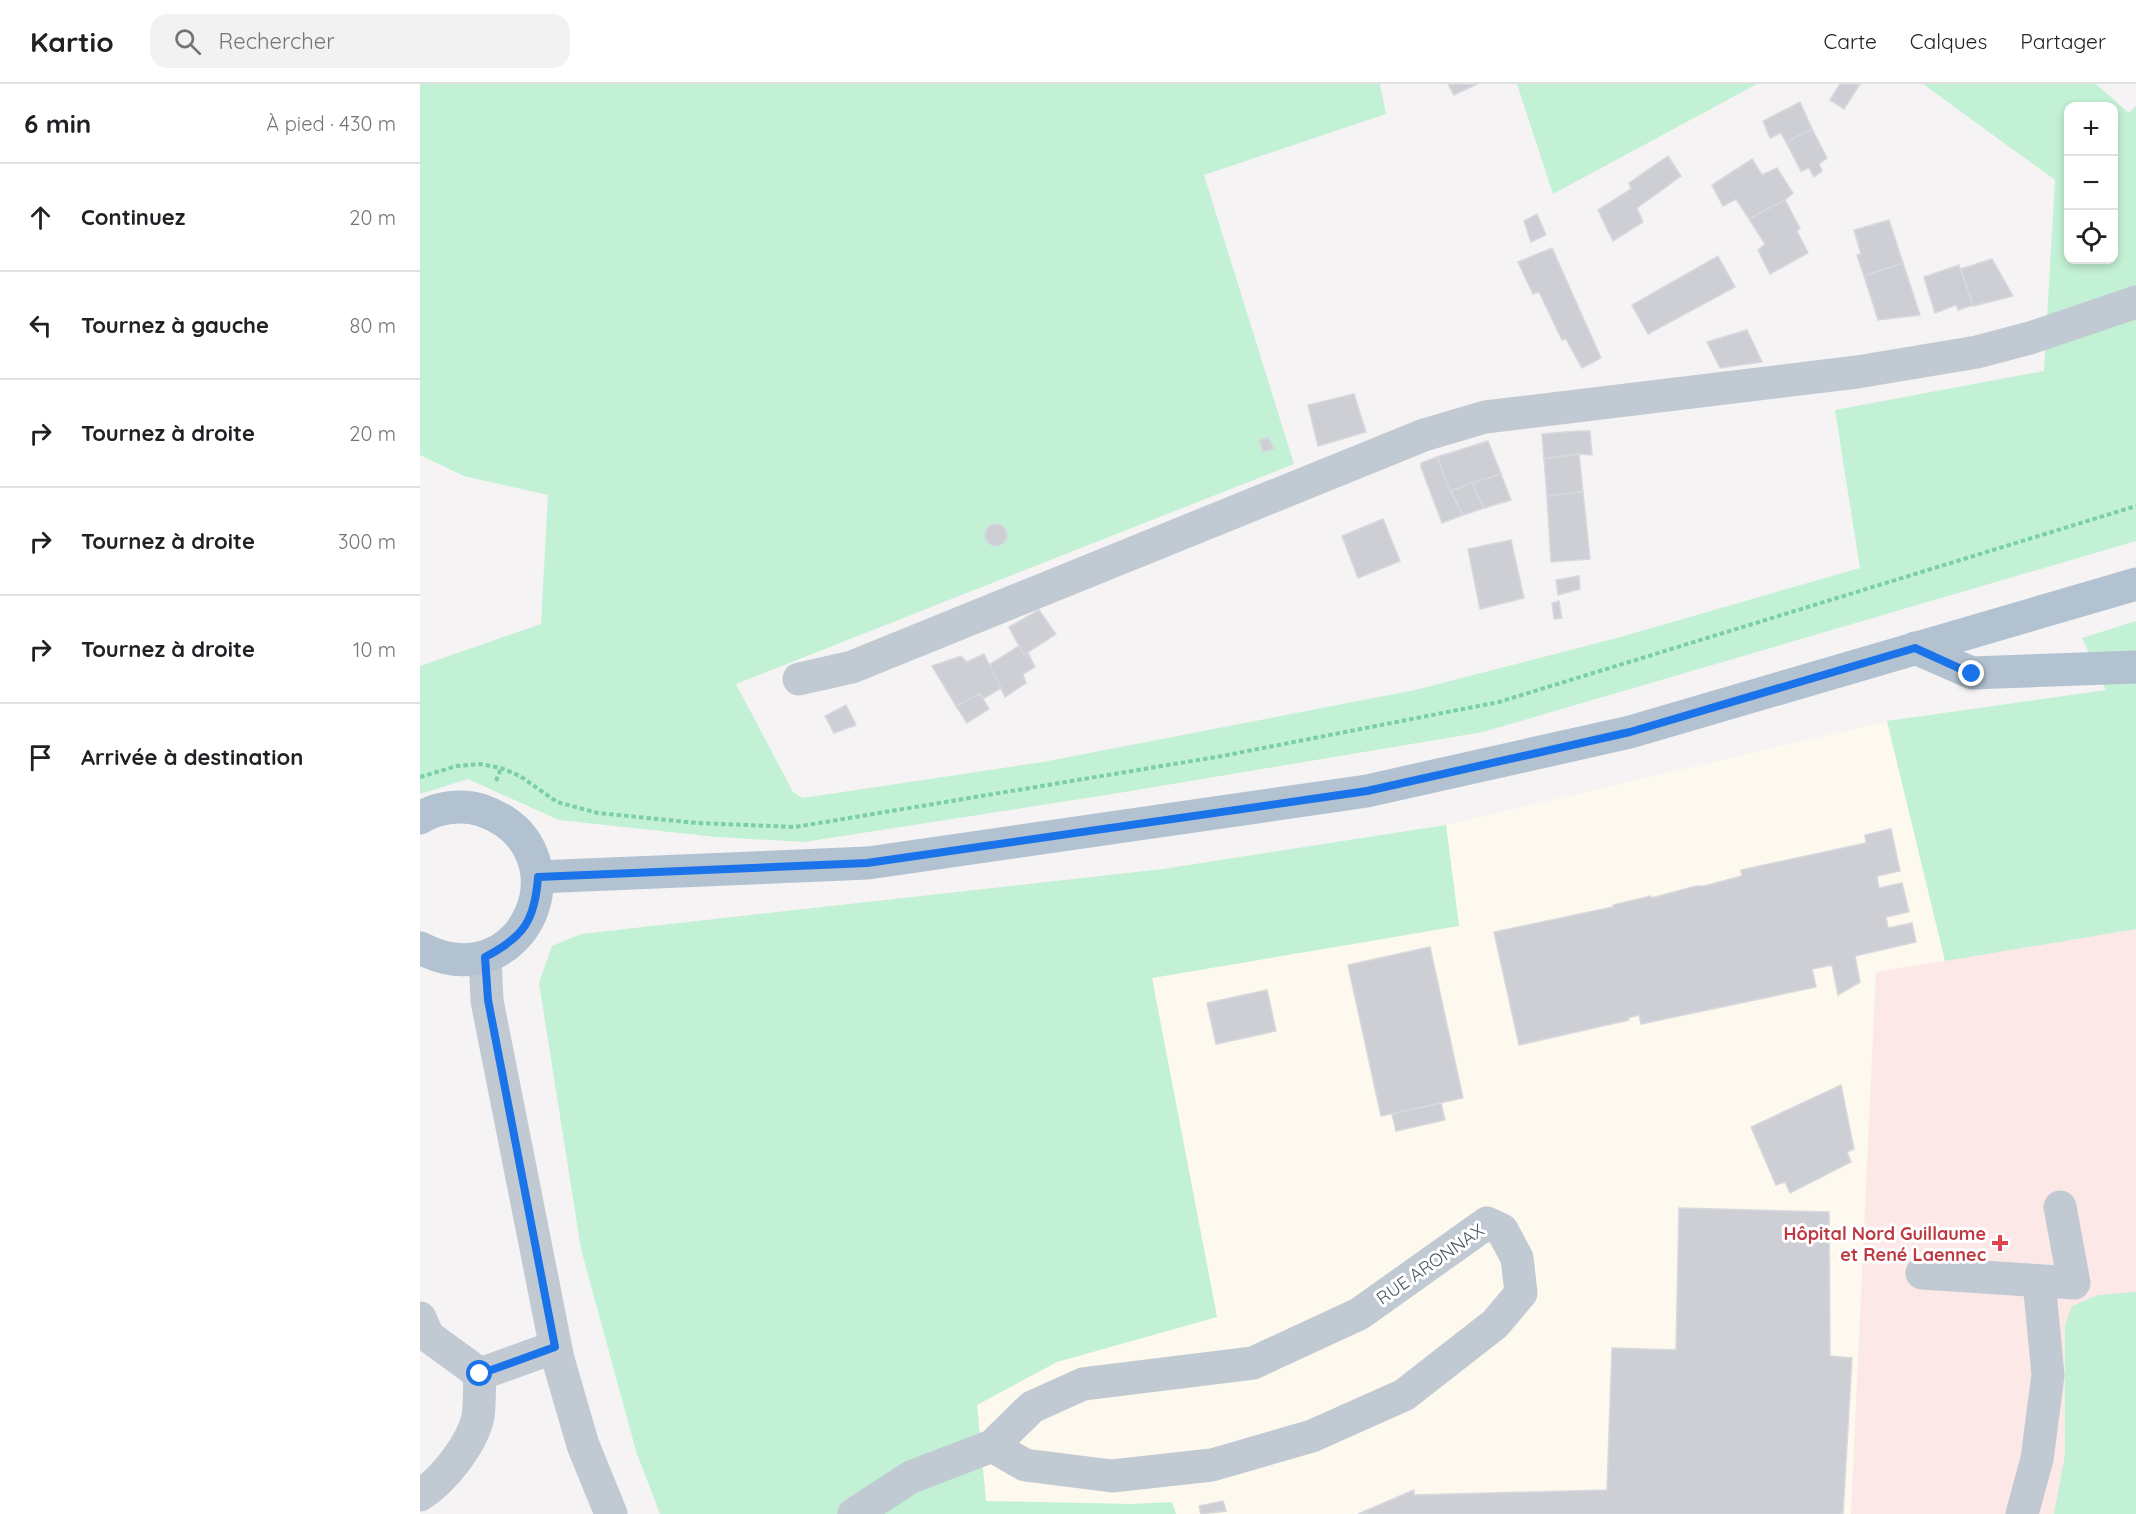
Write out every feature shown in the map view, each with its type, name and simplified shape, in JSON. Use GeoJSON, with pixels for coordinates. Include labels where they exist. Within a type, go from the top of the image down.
{"type":"FeatureCollection","features":[{"type":"Feature","properties":{"kind":"main road"},"geometry":{"type":"LineString","coordinates":[[538,877],[867,863],[1367,791],[1630,732],[2136,584]]}},
{"type":"Feature","properties":{"kind":"main road"},"geometry":{"type":"LineString","coordinates":[[1915,648],[1972,674],[2136,667]]}},
{"type":"Feature","properties":{"kind":"main road"},"geometry":{"type":"LineString","coordinates":[[420,818],[446,808],[472,807],[496,815],[517,830],[531,852],[538,877],[536,902],[526,926],[508,945],[485,957],[461,961],[437,957],[420,948]]}},
{"type":"Feature","properties":{"kind":"street"},"geometry":{"type":"LineString","coordinates":[[799,679],[852,667],[1424,435],[1485,417],[1857,372],[1977,352],[2030,338],[2136,302]]}},
{"type":"Feature","properties":{"kind":"street"},"geometry":{"type":"LineString","coordinates":[[485,957],[488,1000],[555,1347],[583,1445],[611,1514]]}},
{"type":"Feature","properties":{"kind":"street"},"geometry":{"type":"LineString","coordinates":[[1922,1273],[2074,1283],[2060,1207]]}},
{"type":"Feature","properties":{"kind":"street","name":"RUE ARONNAX"},"geometry":{"type":"LineString","coordinates":[[854,1514],[911,1477],[992,1446],[1032,1407],[1083,1384],[1253,1363],[1359,1314],[1487,1223],[1502,1230],[1517,1258],[1521,1293],[1495,1324],[1404,1395],[1312,1436],[1212,1465],[1112,1476],[1024,1465],[992,1446]]}},
{"type":"Feature","properties":{"kind":"street"},"geometry":{"type":"LineString","coordinates":[[2022,1514],[2037,1459],[2048,1375],[2039,1281]]}},
{"type":"Feature","properties":{"kind":"street"},"geometry":{"type":"LineString","coordinates":[[420,1318],[428,1336],[480,1374]]}},
{"type":"Feature","properties":{"kind":"street"},"geometry":{"type":"LineString","coordinates":[[480,1374],[555,1347]]}},
{"type":"Feature","properties":{"kind":"street"},"geometry":{"type":"LineString","coordinates":[[420,1496],[459,1459],[477,1418],[480,1374]]}},
{"type":"Feature","properties":{"kind":"path"},"geometry":{"type":"LineString","coordinates":[[420,777],[457,766],[480,764],[501,768],[520,776],[557,802],[598,813],[697,823],[807,825],[1222,756],[1499,702],[2136,506]]}},
{"type":"Feature","properties":{"kind":"shaded area"},"geometry":{"type":"Polygon","coordinates":[[[1887,721],[1945,961],[1876,972],[1851,1514],[1176,1514],[1172,1502],[1131,1504],[986,1501],[977,1404],[1057,1362],[1217,1317],[1152,978],[1458,926],[1446,825],[1887,721]]]}},
{"type":"Feature","properties":{"kind":"shaded area","name":"Hôpital Nord Guillaume et René Laennec"},"geometry":{"type":"Polygon","coordinates":[[[2136,929],[2136,1514],[1851,1514],[1876,972],[2136,929]]]}},
{"type":"Feature","properties":{"kind":"green space"},"geometry":{"type":"Polygon","coordinates":[[[420,84],[1380,84],[1386,114],[1204,175],[1294,464],[736,684],[793,792],[803,798],[1043,762],[1415,690],[1617,638],[1860,568],[1835,410],[2044,371],[2055,180],[1923,84],[2096,84],[2116,102],[2064,102],[2064,264],[2118,264],[2118,103],[2129,113],[2136,106],[2136,541],[1483,732],[1125,792],[804,842],[716,837],[559,820],[468,779],[420,794],[420,666],[541,624],[548,495],[464,476],[420,455],[420,84]]]}},
{"type":"Feature","properties":{"kind":"green space"},"geometry":{"type":"Polygon","coordinates":[[[1517,84],[1757,84],[1553,194],[1517,84]]]}},
{"type":"Feature","properties":{"kind":"green space"},"geometry":{"type":"Polygon","coordinates":[[[2136,621],[2136,929],[1945,961],[1887,721],[2106,690],[2082,638],[2136,621]]]}},
{"type":"Feature","properties":{"kind":"green space"},"geometry":{"type":"Polygon","coordinates":[[[1446,825],[1459,926],[1152,978],[1217,1317],[1057,1362],[977,1405],[986,1501],[1131,1504],[1172,1502],[1176,1514],[660,1514],[636,1451],[581,1249],[539,983],[552,946],[581,934],[1163,869],[1446,825]]]}},
{"type":"Feature","properties":{"kind":"green space"},"geometry":{"type":"Polygon","coordinates":[[[2136,1292],[2136,1514],[2054,1514],[2065,1455],[2065,1325],[2072,1306],[2098,1295],[2136,1292]]]}},
{"type":"Feature","properties":{"kind":"building"},"geometry":{"type":"Polygon","coordinates":[[[1448,84],[1477,84],[1454,95],[1448,84]]]}},
{"type":"Feature","properties":{"kind":"building"},"geometry":{"type":"Polygon","coordinates":[[[1840,84],[1860,84],[1844,109],[1830,100],[1840,84]]]}},
{"type":"Feature","properties":{"kind":"building"},"geometry":{"type":"Polygon","coordinates":[[[1800,102],[1812,129],[1786,142],[1781,133],[1770,138],[1763,121],[1800,102]]]}},
{"type":"Feature","properties":{"kind":"building"},"geometry":{"type":"Polygon","coordinates":[[[1812,129],[1827,158],[1819,164],[1822,171],[1814,177],[1809,168],[1801,171],[1786,142],[1812,129]]]}},
{"type":"Feature","properties":{"kind":"building"},"geometry":{"type":"Polygon","coordinates":[[[1668,156],[1681,176],[1637,208],[1643,222],[1613,241],[1598,210],[1631,189],[1629,183],[1668,156]]]}},
{"type":"Feature","properties":{"kind":"building"},"geometry":{"type":"Polygon","coordinates":[[[1752,159],[1762,175],[1777,168],[1793,193],[1785,200],[1749,219],[1736,199],[1723,206],[1712,185],[1752,159]]]}},
{"type":"Feature","properties":{"kind":"building"},"geometry":{"type":"Polygon","coordinates":[[[1785,200],[1800,228],[1797,231],[1808,253],[1770,274],[1758,250],[1765,244],[1749,219],[1785,200]]]}},
{"type":"Feature","properties":{"kind":"building"},"geometry":{"type":"Polygon","coordinates":[[[1537,214],[1546,235],[1531,242],[1524,221],[1537,214]]]}},
{"type":"Feature","properties":{"kind":"building"},"geometry":{"type":"Polygon","coordinates":[[[1889,220],[1903,263],[1864,276],[1857,255],[1861,254],[1854,230],[1889,220]]]}},
{"type":"Feature","properties":{"kind":"building"},"geometry":{"type":"Polygon","coordinates":[[[1552,248],[1601,358],[1582,368],[1566,339],[1562,340],[1539,292],[1533,294],[1518,262],[1552,248]]]}},
{"type":"Feature","properties":{"kind":"building"},"geometry":{"type":"Polygon","coordinates":[[[1718,256],[1735,287],[1648,334],[1632,305],[1718,256]]]}},
{"type":"Feature","properties":{"kind":"building"},"geometry":{"type":"Polygon","coordinates":[[[1992,259],[2013,296],[1973,306],[1961,269],[1992,259]]]}},
{"type":"Feature","properties":{"kind":"building"},"geometry":{"type":"Polygon","coordinates":[[[1903,263],[1920,315],[1878,320],[1864,276],[1903,263]]]}},
{"type":"Feature","properties":{"kind":"building"},"geometry":{"type":"Polygon","coordinates":[[[1959,265],[1973,305],[1958,310],[1956,305],[1935,313],[1924,277],[1959,265]]]}},
{"type":"Feature","properties":{"kind":"building"},"geometry":{"type":"Polygon","coordinates":[[[1747,330],[1762,362],[1720,368],[1707,342],[1747,330]]]}},
{"type":"Feature","properties":{"kind":"building"},"geometry":{"type":"Polygon","coordinates":[[[1354,394],[1366,432],[1318,446],[1308,405],[1354,394]]]}},
{"type":"Feature","properties":{"kind":"building"},"geometry":{"type":"Polygon","coordinates":[[[1590,431],[1592,455],[1579,454],[1544,459],[1542,434],[1590,431]]]}},
{"type":"Feature","properties":{"kind":"building"},"geometry":{"type":"Polygon","coordinates":[[[1268,437],[1274,449],[1263,452],[1259,440],[1268,437]]]}},
{"type":"Feature","properties":{"kind":"building"},"geometry":{"type":"Polygon","coordinates":[[[1488,441],[1501,474],[1450,491],[1437,457],[1488,441]]]}},
{"type":"Feature","properties":{"kind":"building"},"geometry":{"type":"Polygon","coordinates":[[[1579,454],[1583,492],[1547,496],[1544,459],[1579,454]]]}},
{"type":"Feature","properties":{"kind":"building"},"geometry":{"type":"Polygon","coordinates":[[[1437,457],[1450,491],[1463,515],[1442,523],[1421,467],[1421,463],[1437,457]]]}},
{"type":"Feature","properties":{"kind":"building"},"geometry":{"type":"Polygon","coordinates":[[[1501,474],[1511,500],[1484,508],[1472,483],[1501,474]]]}},
{"type":"Feature","properties":{"kind":"building"},"geometry":{"type":"Polygon","coordinates":[[[1472,483],[1484,508],[1463,515],[1451,491],[1472,483]]]}},
{"type":"Feature","properties":{"kind":"building"},"geometry":{"type":"Polygon","coordinates":[[[1583,492],[1590,559],[1551,562],[1547,496],[1583,492]]]}},
{"type":"Feature","properties":{"kind":"building"},"geometry":{"type":"Polygon","coordinates":[[[1383,519],[1400,561],[1358,578],[1342,536],[1383,519]]]}},
{"type":"Feature","properties":{"kind":"building"},"geometry":{"type":"Polygon","coordinates":[[[992,524],[1000,524],[1007,531],[1007,539],[1000,546],[992,546],[985,539],[985,531],[992,524]]]}},
{"type":"Feature","properties":{"kind":"building"},"geometry":{"type":"Polygon","coordinates":[[[1511,540],[1524,598],[1480,609],[1468,549],[1511,540]]]}},
{"type":"Feature","properties":{"kind":"building"},"geometry":{"type":"Polygon","coordinates":[[[1579,576],[1580,589],[1558,595],[1556,580],[1579,576]]]}},
{"type":"Feature","properties":{"kind":"building"},"geometry":{"type":"Polygon","coordinates":[[[1559,601],[1562,618],[1554,619],[1552,603],[1559,601]]]}},
{"type":"Feature","properties":{"kind":"building"},"geometry":{"type":"Polygon","coordinates":[[[1039,610],[1056,634],[1024,655],[1009,627],[1039,610]]]}},
{"type":"Feature","properties":{"kind":"building"},"geometry":{"type":"Polygon","coordinates":[[[1019,646],[1024,655],[1028,653],[1035,667],[1023,674],[1026,683],[1005,697],[989,665],[1019,646]]]}},
{"type":"Feature","properties":{"kind":"building"},"geometry":{"type":"Polygon","coordinates":[[[984,654],[1001,688],[983,699],[980,694],[956,706],[932,666],[961,656],[967,662],[984,654]]]}},
{"type":"Feature","properties":{"kind":"building"},"geometry":{"type":"Polygon","coordinates":[[[980,694],[989,709],[967,723],[956,706],[980,694]]]}},
{"type":"Feature","properties":{"kind":"building"},"geometry":{"type":"Polygon","coordinates":[[[846,705],[856,725],[834,733],[825,716],[846,705]]]}},
{"type":"Feature","properties":{"kind":"building"},"geometry":{"type":"Polygon","coordinates":[[[1891,829],[1900,871],[1877,876],[1879,888],[1902,883],[1909,912],[1886,917],[1888,928],[1912,923],[1916,942],[1855,956],[1860,982],[1838,995],[1832,965],[1812,969],[1816,987],[1641,1024],[1639,1015],[1628,1018],[1629,1020],[1519,1045],[1494,932],[1704,886],[1742,876],[1741,870],[1866,843],[1865,835],[1891,829]]]}},
{"type":"Feature","properties":{"kind":"building"},"geometry":{"type":"Polygon","coordinates":[[[1430,947],[1463,1098],[1381,1116],[1348,965],[1430,947]]]}},
{"type":"Feature","properties":{"kind":"building"},"geometry":{"type":"Polygon","coordinates":[[[1267,990],[1276,1031],[1216,1044],[1207,1003],[1267,990]]]}},
{"type":"Feature","properties":{"kind":"building"},"geometry":{"type":"Polygon","coordinates":[[[1841,1085],[1854,1149],[1847,1152],[1851,1162],[1790,1193],[1785,1182],[1776,1185],[1751,1127],[1841,1085]]]}},
{"type":"Feature","properties":{"kind":"building"},"geometry":{"type":"Polygon","coordinates":[[[1441,1103],[1445,1120],[1396,1131],[1392,1114],[1441,1103]]]}},
{"type":"Feature","properties":{"kind":"building"},"geometry":{"type":"Polygon","coordinates":[[[1679,1208],[1829,1212],[1830,1356],[1852,1358],[1843,1514],[1358,1514],[1414,1490],[1414,1495],[1607,1490],[1612,1348],[1676,1350],[1679,1208]]]}},
{"type":"Feature","properties":{"kind":"building"},"geometry":{"type":"Polygon","coordinates":[[[1223,1501],[1226,1511],[1201,1514],[1199,1506],[1223,1501]]]}},
{"type":"Feature","properties":{"kind":"place","name":"Hôpital Nord Guillaume et René Laennec"},"geometry":{"type":"Point","coordinates":[2000,1243]}},
{"type":"Feature","properties":{"kind":"route"},"geometry":{"type":"LineString","coordinates":[[480,1374],[555,1347],[488,1000],[485,957],[508,945],[526,926],[536,902],[538,877],[867,863],[1367,791],[1630,732],[1915,648],[1972,674]]}}]}
